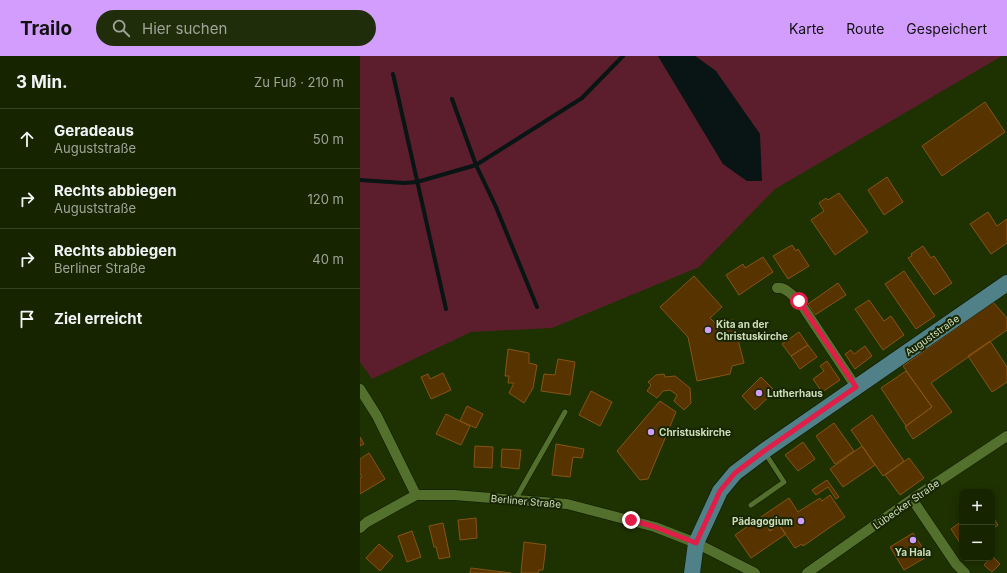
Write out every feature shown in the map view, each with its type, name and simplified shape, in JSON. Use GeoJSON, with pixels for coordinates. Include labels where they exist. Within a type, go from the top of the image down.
{"type":"FeatureCollection","features":[{"type":"Feature","properties":{"kind":"main road","name":"Auguststraße"},"geometry":{"type":"LineString","coordinates":[[696,543],[720,491],[735,473],[764,451],[1007,283]]}},
{"type":"Feature","properties":{"kind":"main road"},"geometry":{"type":"LineString","coordinates":[[692,573],[696,543]]}},
{"type":"Feature","properties":{"kind":"street"},"geometry":{"type":"LineString","coordinates":[[777,288],[782,287],[799,301],[856,387]]}},
{"type":"Feature","properties":{"kind":"street"},"geometry":{"type":"LineString","coordinates":[[360,389],[377,416],[416,495]]}},
{"type":"Feature","properties":{"kind":"street","name":"Lübecker Straße"},"geometry":{"type":"LineString","coordinates":[[806,573],[912,499],[1007,436]]}},
{"type":"Feature","properties":{"kind":"street","name":"Berliner Straße"},"geometry":{"type":"LineString","coordinates":[[360,528],[367,522],[416,495],[454,495],[567,504],[655,527],[696,543]]}},
{"type":"Feature","properties":{"kind":"street"},"geometry":{"type":"LineString","coordinates":[[912,499],[956,564],[965,573]]}},
{"type":"Feature","properties":{"kind":"street"},"geometry":{"type":"LineString","coordinates":[[696,543],[755,573]]}},
{"type":"Feature","properties":{"kind":"lane"},"geometry":{"type":"LineString","coordinates":[[515,500],[565,412]]}},
{"type":"Feature","properties":{"kind":"lane"},"geometry":{"type":"LineString","coordinates":[[751,505],[784,482],[764,451]]}},
{"type":"Feature","properties":{"kind":"shaded area"},"geometry":{"type":"Polygon","coordinates":[[[360,56],[658,56],[723,164],[747,181],[762,180],[716,71],[695,56],[1002,56],[775,189],[699,267],[552,328],[471,332],[372,379],[360,362],[360,56]]]}},
{"type":"Feature","properties":{"kind":"shaded area"},"geometry":{"type":"Polygon","coordinates":[[[658,56],[695,56],[716,71],[760,134],[762,181],[747,181],[723,164],[658,56]]]}},
{"type":"Feature","properties":{"kind":"building"},"geometry":{"type":"Polygon","coordinates":[[[985,102],[1005,132],[942,176],[922,146],[985,102]]]}},
{"type":"Feature","properties":{"kind":"building"},"geometry":{"type":"Polygon","coordinates":[[[887,177],[903,202],[884,215],[868,190],[887,177]]]}},
{"type":"Feature","properties":{"kind":"building"},"geometry":{"type":"Polygon","coordinates":[[[839,193],[868,232],[835,255],[811,220],[824,211],[819,203],[826,198],[828,200],[839,193]]]}},
{"type":"Feature","properties":{"kind":"building"},"geometry":{"type":"Polygon","coordinates":[[[988,212],[997,226],[1007,219],[1007,243],[991,254],[970,224],[988,212]]]}},
{"type":"Feature","properties":{"kind":"building"},"geometry":{"type":"Polygon","coordinates":[[[792,245],[796,251],[798,249],[809,266],[788,279],[773,256],[792,245]]]}},
{"type":"Feature","properties":{"kind":"building"},"geometry":{"type":"Polygon","coordinates":[[[923,246],[931,258],[934,256],[952,283],[934,295],[908,258],[912,256],[911,254],[923,246]]]}},
{"type":"Feature","properties":{"kind":"building"},"geometry":{"type":"Polygon","coordinates":[[[763,257],[773,272],[739,295],[726,275],[743,264],[745,268],[763,257]]]}},
{"type":"Feature","properties":{"kind":"building"},"geometry":{"type":"Polygon","coordinates":[[[904,271],[935,316],[916,329],[885,284],[904,271]]]}},
{"type":"Feature","properties":{"kind":"building","name":"Kita an der Christuskirche"},"geometry":{"type":"Polygon","coordinates":[[[694,276],[722,307],[710,318],[715,323],[733,320],[744,363],[732,366],[730,374],[697,381],[688,337],[660,307],[694,276]]]}},
{"type":"Feature","properties":{"kind":"building"},"geometry":{"type":"Polygon","coordinates":[[[838,283],[846,295],[815,315],[808,304],[838,283]]]}},
{"type":"Feature","properties":{"kind":"building"},"geometry":{"type":"Polygon","coordinates":[[[869,300],[884,321],[891,316],[904,335],[883,350],[855,309],[869,300]]]}},
{"type":"Feature","properties":{"kind":"building"},"geometry":{"type":"Polygon","coordinates":[[[993,302],[1007,318],[1007,330],[931,383],[952,412],[913,439],[905,427],[932,407],[903,366],[993,302]]]}},
{"type":"Feature","properties":{"kind":"building"},"geometry":{"type":"Polygon","coordinates":[[[799,332],[808,345],[791,356],[782,344],[799,332]]]}},
{"type":"Feature","properties":{"kind":"building"},"geometry":{"type":"Polygon","coordinates":[[[990,341],[1007,367],[1007,382],[992,392],[968,356],[990,341]]]}},
{"type":"Feature","properties":{"kind":"building"},"geometry":{"type":"Polygon","coordinates":[[[808,345],[817,357],[800,369],[791,356],[808,345]]]}},
{"type":"Feature","properties":{"kind":"building"},"geometry":{"type":"Polygon","coordinates":[[[865,346],[872,356],[855,369],[845,354],[851,350],[854,354],[865,346]]]}},
{"type":"Feature","properties":{"kind":"building"},"geometry":{"type":"Polygon","coordinates":[[[508,349],[529,353],[529,363],[537,365],[533,388],[524,403],[509,393],[514,383],[508,383],[509,376],[505,376],[508,349]]]}},
{"type":"Feature","properties":{"kind":"building"},"geometry":{"type":"Polygon","coordinates":[[[558,359],[575,362],[570,395],[541,391],[544,374],[555,375],[558,359]]]}},
{"type":"Feature","properties":{"kind":"building"},"geometry":{"type":"Polygon","coordinates":[[[827,361],[840,380],[822,392],[813,379],[824,371],[820,366],[827,361]]]}},
{"type":"Feature","properties":{"kind":"building"},"geometry":{"type":"Polygon","coordinates":[[[906,371],[932,407],[906,426],[881,388],[906,371]]]}},
{"type":"Feature","properties":{"kind":"building"},"geometry":{"type":"Polygon","coordinates":[[[443,373],[451,390],[431,399],[421,377],[428,374],[430,379],[443,373]]]}},
{"type":"Feature","properties":{"kind":"building"},"geometry":{"type":"Polygon","coordinates":[[[664,374],[665,377],[675,376],[690,388],[691,403],[684,410],[674,401],[677,395],[670,390],[663,391],[657,398],[647,391],[651,385],[648,382],[656,375],[664,374]]]}},
{"type":"Feature","properties":{"kind":"building","name":"Lutherhaus"},"geometry":{"type":"Polygon","coordinates":[[[761,377],[775,391],[755,410],[742,396],[761,377]]]}},
{"type":"Feature","properties":{"kind":"building"},"geometry":{"type":"Polygon","coordinates":[[[591,391],[612,402],[600,426],[579,415],[591,391]]]}},
{"type":"Feature","properties":{"kind":"building","name":"Christuskirche"},"geometry":{"type":"Polygon","coordinates":[[[660,401],[676,412],[648,479],[640,480],[617,451],[660,401]]]}},
{"type":"Feature","properties":{"kind":"building"},"geometry":{"type":"Polygon","coordinates":[[[467,406],[483,414],[476,428],[460,421],[467,406]]]}},
{"type":"Feature","properties":{"kind":"building"},"geometry":{"type":"Polygon","coordinates":[[[446,414],[470,426],[461,445],[436,434],[446,414]]]}},
{"type":"Feature","properties":{"kind":"building"},"geometry":{"type":"Polygon","coordinates":[[[872,415],[904,461],[883,476],[851,430],[872,415]]]}},
{"type":"Feature","properties":{"kind":"building"},"geometry":{"type":"Polygon","coordinates":[[[834,423],[854,451],[835,464],[816,436],[834,423]]]}},
{"type":"Feature","properties":{"kind":"building"},"geometry":{"type":"Polygon","coordinates":[[[360,437],[364,444],[360,446],[360,437]]]}},
{"type":"Feature","properties":{"kind":"building"},"geometry":{"type":"Polygon","coordinates":[[[803,442],[815,459],[798,471],[785,455],[803,442]]]}},
{"type":"Feature","properties":{"kind":"building"},"geometry":{"type":"Polygon","coordinates":[[[556,444],[584,449],[582,458],[573,457],[570,477],[552,475],[556,444]]]}},
{"type":"Feature","properties":{"kind":"building"},"geometry":{"type":"Polygon","coordinates":[[[475,446],[493,447],[492,468],[474,467],[475,446]]]}},
{"type":"Feature","properties":{"kind":"building"},"geometry":{"type":"Polygon","coordinates":[[[862,446],[875,465],[843,487],[830,469],[862,446]]]}},
{"type":"Feature","properties":{"kind":"building"},"geometry":{"type":"Polygon","coordinates":[[[502,449],[521,450],[519,469],[501,467],[502,449]]]}},
{"type":"Feature","properties":{"kind":"building"},"geometry":{"type":"Polygon","coordinates":[[[369,453],[385,479],[360,494],[360,478],[362,477],[360,474],[360,459],[369,453]]]}},
{"type":"Feature","properties":{"kind":"building"},"geometry":{"type":"Polygon","coordinates":[[[909,458],[924,478],[900,495],[885,475],[909,458]]]}},
{"type":"Feature","properties":{"kind":"building"},"geometry":{"type":"Polygon","coordinates":[[[827,480],[839,497],[836,499],[828,487],[816,495],[812,490],[827,480]]]}},
{"type":"Feature","properties":{"kind":"building","name":"Pädagogium"},"geometry":{"type":"Polygon","coordinates":[[[830,495],[845,517],[803,546],[802,544],[795,548],[779,525],[770,531],[761,517],[789,498],[798,512],[820,498],[822,501],[830,495]]]}},
{"type":"Feature","properties":{"kind":"building"},"geometry":{"type":"Polygon","coordinates":[[[761,517],[770,531],[779,525],[786,534],[751,558],[735,535],[761,517]]]}},
{"type":"Feature","properties":{"kind":"building"},"geometry":{"type":"Polygon","coordinates":[[[476,518],[477,538],[460,540],[458,520],[476,518]]]}},
{"type":"Feature","properties":{"kind":"building"},"geometry":{"type":"Polygon","coordinates":[[[443,523],[450,557],[439,559],[436,547],[434,547],[429,526],[443,523]]]}},
{"type":"Feature","properties":{"kind":"building"},"geometry":{"type":"Polygon","coordinates":[[[959,523],[959,541],[951,529],[959,523]]]}},
{"type":"Feature","properties":{"kind":"building"},"geometry":{"type":"Polygon","coordinates":[[[412,531],[421,557],[407,562],[398,536],[412,531]]]}},
{"type":"Feature","properties":{"kind":"building"},"geometry":{"type":"Polygon","coordinates":[[[913,533],[928,556],[904,570],[890,547],[913,533]]]}},
{"type":"Feature","properties":{"kind":"building"},"geometry":{"type":"Polygon","coordinates":[[[524,542],[546,545],[543,570],[539,570],[538,573],[521,573],[524,542]]]}},
{"type":"Feature","properties":{"kind":"building"},"geometry":{"type":"Polygon","coordinates":[[[379,544],[393,556],[380,571],[366,558],[379,544]]]}},
{"type":"Feature","properties":{"kind":"building"},"geometry":{"type":"Polygon","coordinates":[[[995,559],[1000,564],[992,572],[984,565],[988,561],[995,561],[995,559]]]}},
{"type":"Feature","properties":{"kind":"building"},"geometry":{"type":"Polygon","coordinates":[[[471,568],[511,573],[470,573],[471,568]]]}},
{"type":"Feature","properties":{"kind":"waterway"},"geometry":{"type":"LineString","coordinates":[[360,180],[404,183],[417,182],[476,165],[582,98],[623,56]]}},
{"type":"Feature","properties":{"kind":"waterway"},"geometry":{"type":"LineString","coordinates":[[393,74],[446,309]]}},
{"type":"Feature","properties":{"kind":"waterway"},"geometry":{"type":"LineString","coordinates":[[452,99],[476,165],[496,207],[537,307]]}},
{"type":"Feature","properties":{"kind":"place","name":"Kita an der Christuskirche"},"geometry":{"type":"Point","coordinates":[708,330]}},
{"type":"Feature","properties":{"kind":"place","name":"Lutherhaus"},"geometry":{"type":"Point","coordinates":[759,393]}},
{"type":"Feature","properties":{"kind":"place","name":"Christuskirche"},"geometry":{"type":"Point","coordinates":[651,432]}},
{"type":"Feature","properties":{"kind":"place","name":"Pädagogium"},"geometry":{"type":"Point","coordinates":[801,521]}},
{"type":"Feature","properties":{"kind":"place","name":"Ya Hala"},"geometry":{"type":"Point","coordinates":[913,540]}},
{"type":"Feature","properties":{"kind":"route"},"geometry":{"type":"LineString","coordinates":[[631,520],[655,527],[696,543],[707,516],[720,491],[735,473],[856,387],[799,301]]}}]}
